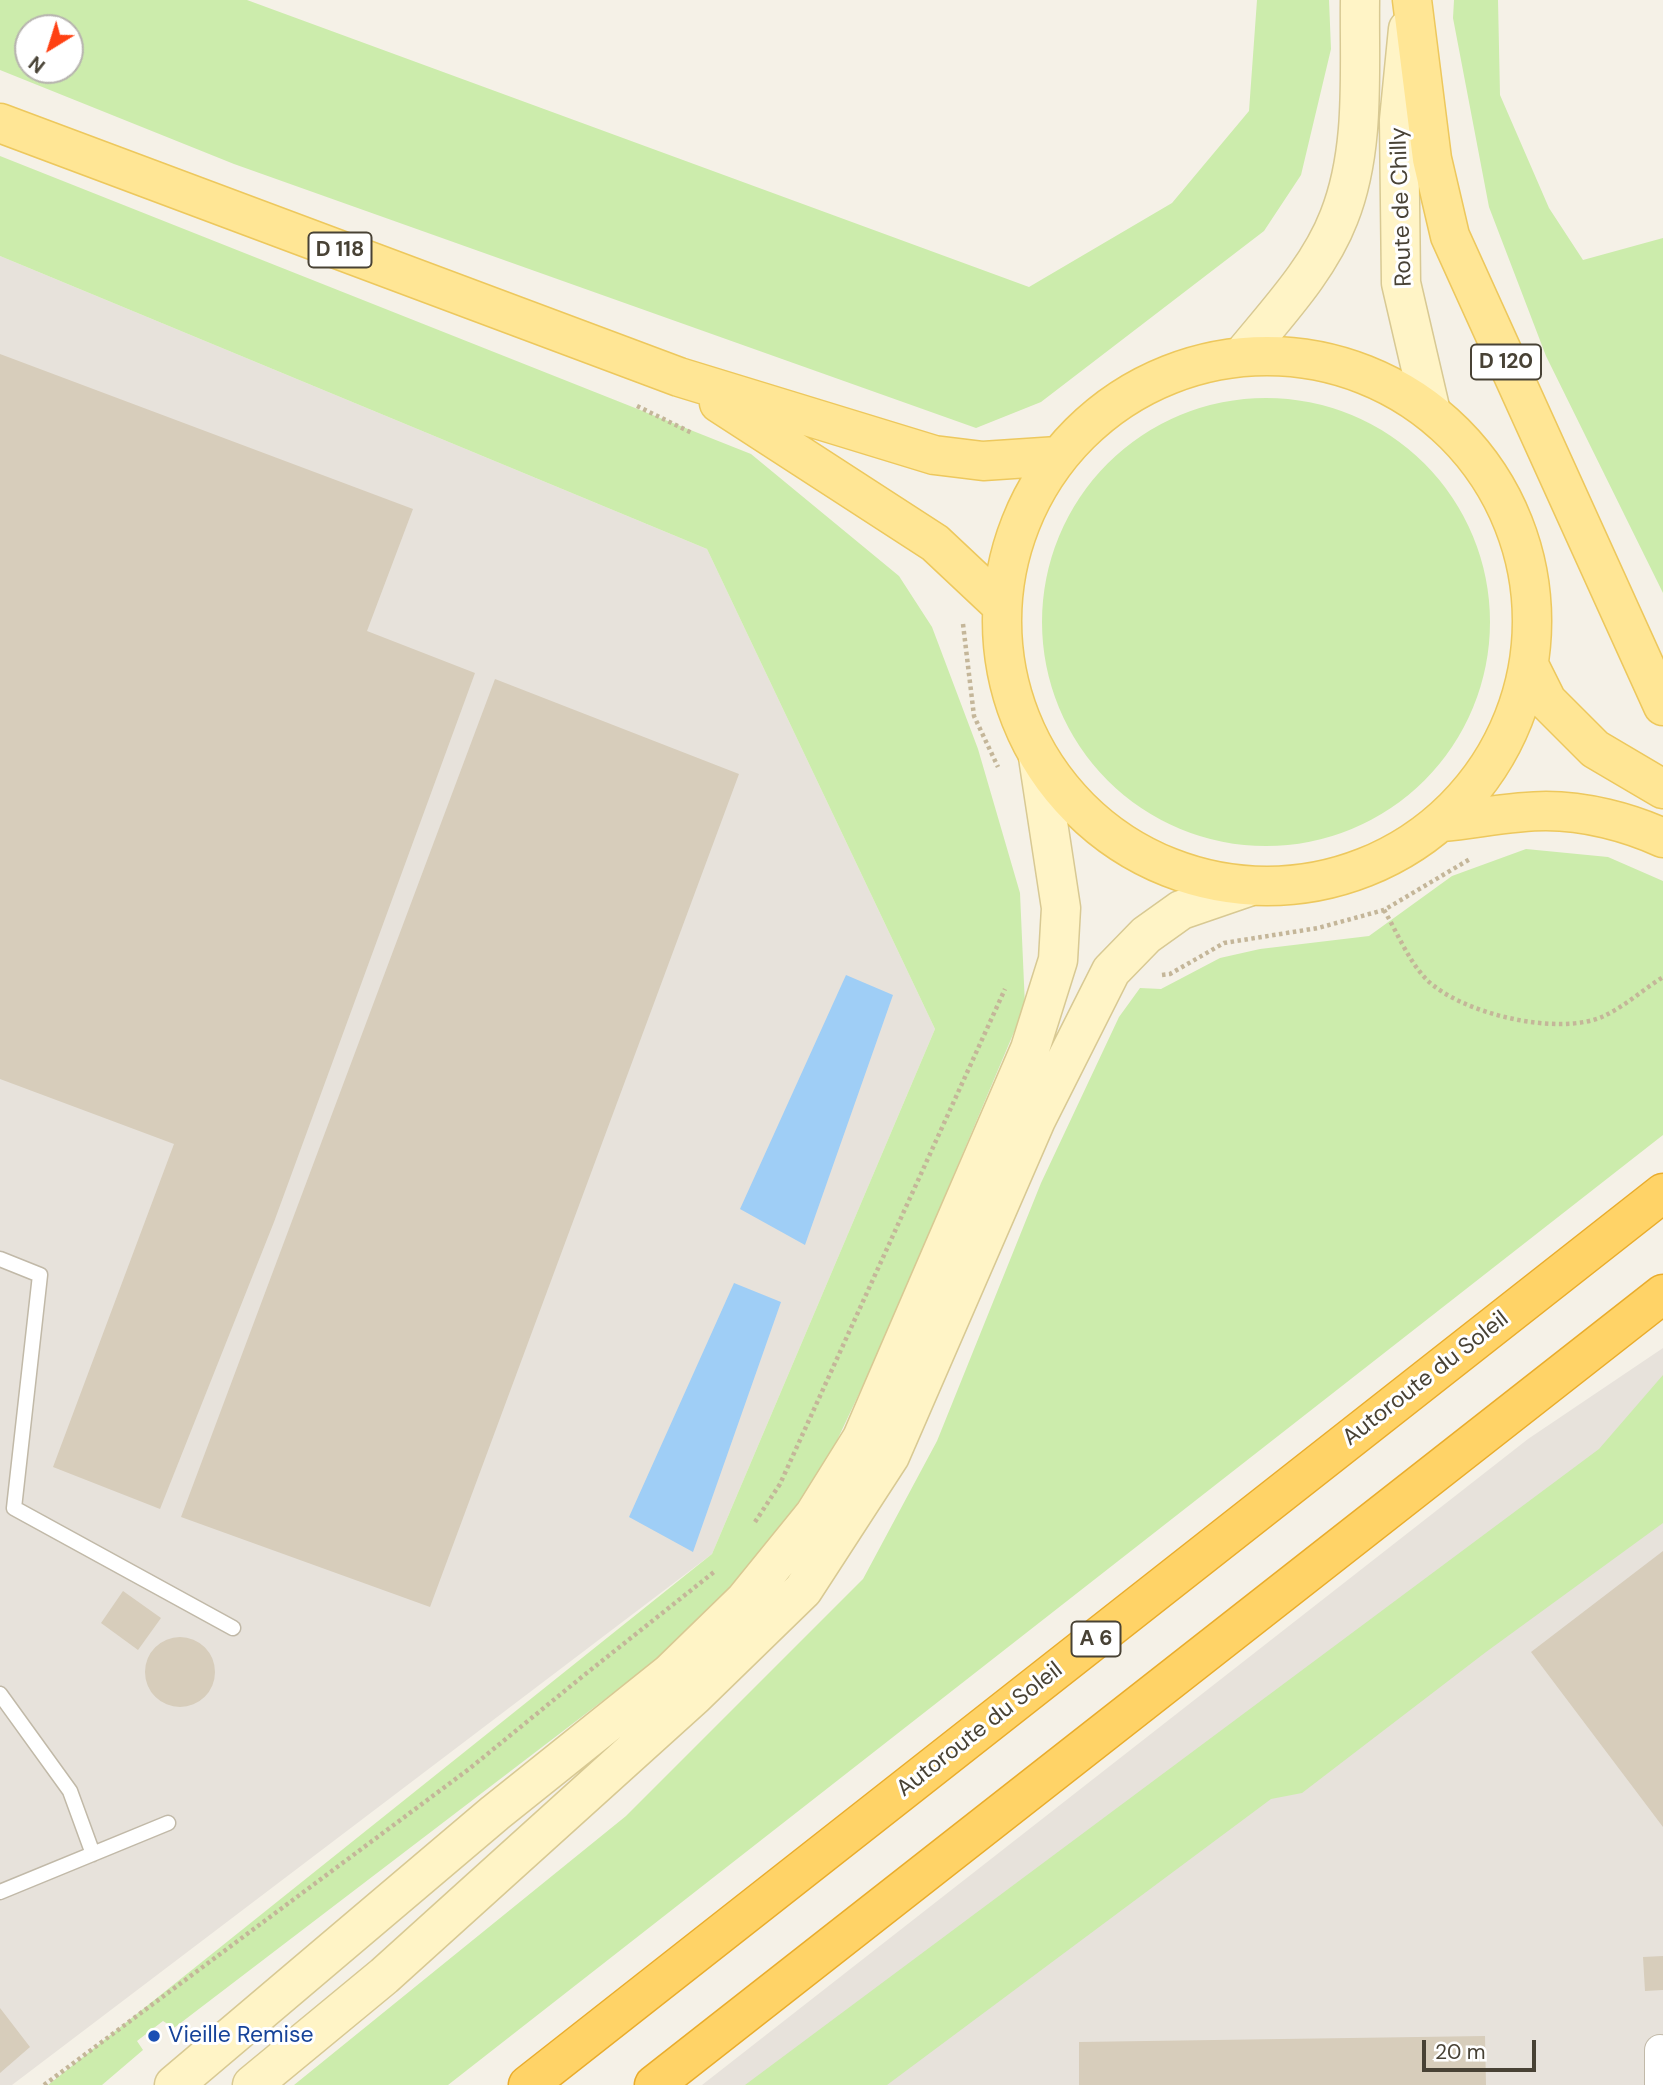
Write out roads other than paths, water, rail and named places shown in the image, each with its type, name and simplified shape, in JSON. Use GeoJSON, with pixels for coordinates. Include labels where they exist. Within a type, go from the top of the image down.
{"type":"FeatureCollection","features":[{"type":"Feature","properties":{"kind":"highway","name":"Autoroute du Soleil"},"geometry":{"type":"LineString","coordinates":[[528,2085],[1663,1193]]}},
{"type":"Feature","properties":{"kind":"highway"},"geometry":{"type":"LineString","coordinates":[[654,2085],[1663,1294]]}},
{"type":"Feature","properties":{"kind":"main road","name":"Route de Chilly"},"geometry":{"type":"LineString","coordinates":[[1242,356],[1309,272],[1339,217],[1357,151],[1360,0]]}},
{"type":"Feature","properties":{"kind":"main road","name":"Route de Chilly"},"geometry":{"type":"LineString","coordinates":[[1411,0],[1399,120],[1401,283],[1431,412]]}},
{"type":"Feature","properties":{"kind":"main road","name":"D 120"},"geometry":{"type":"LineString","coordinates":[[1411,0],[1432,159],[1450,236],[1663,706]]}},
{"type":"Feature","properties":{"kind":"main road","name":"D 118"},"geometry":{"type":"LineString","coordinates":[[0,123],[679,377],[934,455],[983,460],[1058,456]]}},
{"type":"Feature","properties":{"kind":"main road"},"geometry":{"type":"LineString","coordinates":[[174,2085],[495,1813],[670,1673],[745,1600],[814,1515],[862,1438],[1030,1049],[1058,960],[1061,908],[1038,757],[1008,684],[1001,606],[1017,526],[1058,456],[1109,407],[1172,372],[1242,356],[1309,358],[1373,377],[1431,412],[1481,463],[1515,526],[1532,596],[1530,667],[1499,752],[1442,822],[1384,861],[1317,883],[1248,887],[1185,874],[1127,848],[1077,808],[1038,757]]}},
{"type":"Feature","properties":{"kind":"main road","name":"D 118"},"geometry":{"type":"LineString","coordinates":[[679,377],[934,543],[1001,606]]}},
{"type":"Feature","properties":{"kind":"main road"},"geometry":{"type":"LineString","coordinates":[[1530,667],[1547,701],[1595,749],[1663,789]]}},
{"type":"Feature","properties":{"kind":"main road"},"geometry":{"type":"LineString","coordinates":[[1442,822],[1546,811],[1599,817],[1663,838]]}},
{"type":"Feature","properties":{"kind":"main road"},"geometry":{"type":"LineString","coordinates":[[252,2085],[384,1976],[694,1696],[803,1590],[890,1456],[1036,1120],[1111,971],[1146,935],[1181,910],[1248,887]]}},
{"type":"Feature","properties":{"kind":"street"},"geometry":{"type":"LineString","coordinates":[[1660,2050],[1660,2085]]}},
{"type":"Feature","properties":{"kind":"lane"},"geometry":{"type":"LineString","coordinates":[[0,1259],[40,1275],[14,1508],[233,1628]]}},
{"type":"Feature","properties":{"kind":"lane"},"geometry":{"type":"LineString","coordinates":[[0,1694],[70,1791],[93,1854]]}},
{"type":"Feature","properties":{"kind":"lane"},"geometry":{"type":"LineString","coordinates":[[0,1892],[167,1823]]}},
{"type":"Feature","properties":{"kind":"water"},"geometry":{"type":"Polygon","coordinates":[[[846,975],[893,995],[805,1245],[740,1209],[846,975]]]}},
{"type":"Feature","properties":{"kind":"water"},"geometry":{"type":"Polygon","coordinates":[[[734,1283],[781,1302],[693,1552],[629,1517],[734,1283]]]}},
{"type":"Feature","properties":{"kind":"place","name":"Vieille Remise"},"geometry":{"type":"Point","coordinates":[154,2036]}}]}
